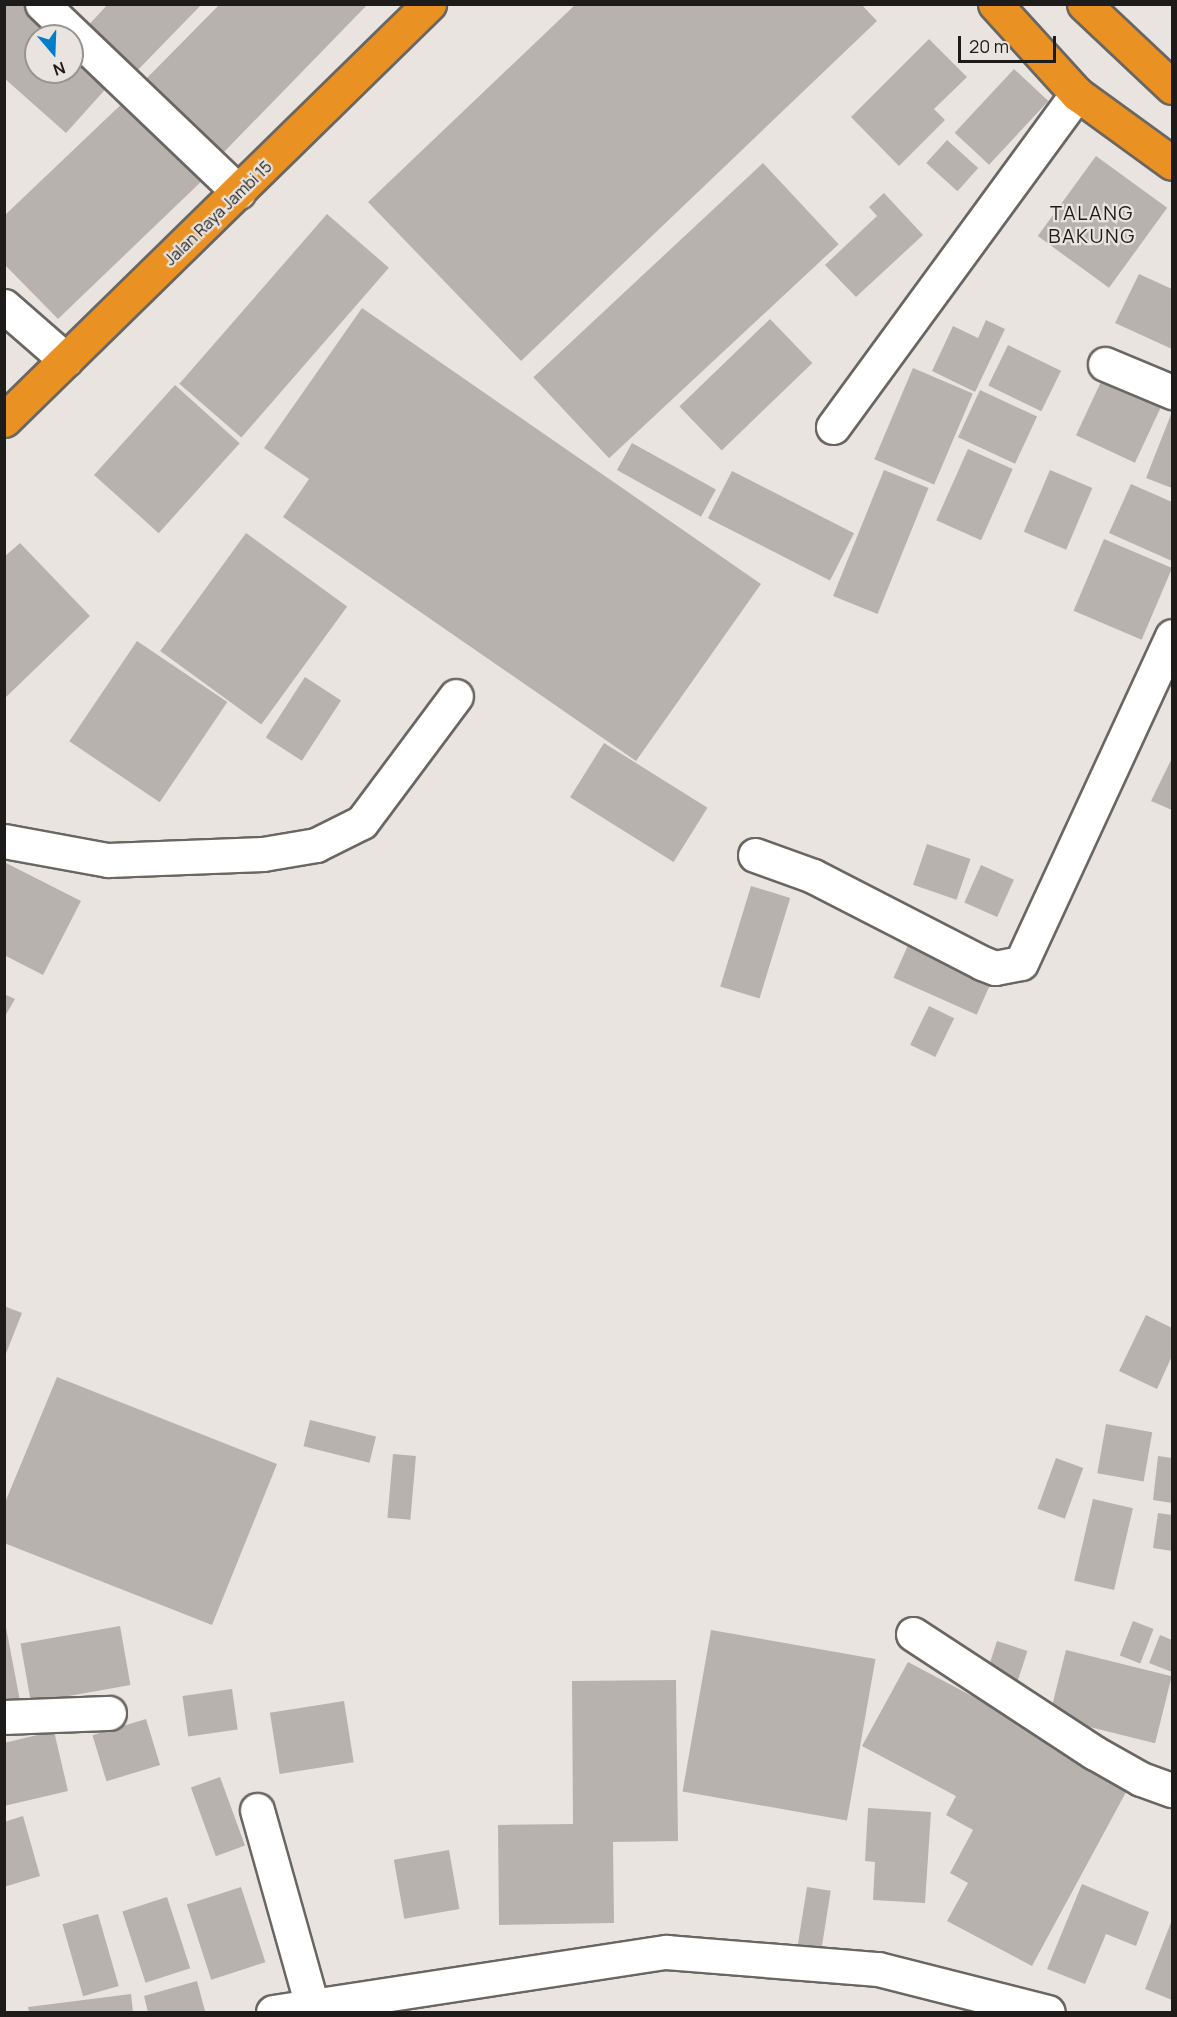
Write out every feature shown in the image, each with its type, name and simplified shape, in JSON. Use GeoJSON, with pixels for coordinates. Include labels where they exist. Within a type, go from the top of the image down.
{"type":"FeatureCollection","features":[{"type":"Feature","properties":{"kind":"highway","name":"Jalan Raya Jambi 15"},"geometry":{"type":"LineString","coordinates":[[4,420],[429,4]]}},
{"type":"Feature","properties":{"kind":"highway"},"geometry":{"type":"LineString","coordinates":[[995,4],[1077,94],[1173,164]]}},
{"type":"Feature","properties":{"kind":"highway"},"geometry":{"type":"LineString","coordinates":[[1084,4],[1173,87]]}},
{"type":"Feature","properties":{"kind":"street"},"geometry":{"type":"LineString","coordinates":[[42,4],[239,192]]}},
{"type":"Feature","properties":{"kind":"street"},"geometry":{"type":"LineString","coordinates":[[833,427],[1077,94]]}},
{"type":"Feature","properties":{"kind":"street"},"geometry":{"type":"LineString","coordinates":[[4,306],[66,360]]}},
{"type":"Feature","properties":{"kind":"street"},"geometry":{"type":"LineString","coordinates":[[1105,363],[1173,392]]}},
{"type":"Feature","properties":{"kind":"street"},"geometry":{"type":"LineString","coordinates":[[755,855],[813,876],[994,968],[1021,963],[1173,636]]}},
{"type":"Feature","properties":{"kind":"street"},"geometry":{"type":"LineString","coordinates":[[4,841],[108,860],[263,854],[316,845],[362,822],[456,696]]}},
{"type":"Feature","properties":{"kind":"street"},"geometry":{"type":"LineString","coordinates":[[913,1634],[1095,1753],[1141,1779],[1173,1790]]}},
{"type":"Feature","properties":{"kind":"street"},"geometry":{"type":"LineString","coordinates":[[4,1717],[108,1713]]}},
{"type":"Feature","properties":{"kind":"street"},"geometry":{"type":"LineString","coordinates":[[257,1809],[312,2006]]}},
{"type":"Feature","properties":{"kind":"street"},"geometry":{"type":"LineString","coordinates":[[273,2013],[666,1952],[878,1969],[1048,2013]]}},
{"type":"Feature","properties":{"kind":"building"},"geometry":{"type":"Polygon","coordinates":[[[4,4],[23,4],[45,24],[24,24],[24,84],[84,84],[84,59],[111,83],[66,133],[4,78],[4,4]]]}},
{"type":"Feature","properties":{"kind":"building"},"geometry":{"type":"Polygon","coordinates":[[[108,4],[202,4],[132,76],[84,30],[108,4]]]}},
{"type":"Feature","properties":{"kind":"building"},"geometry":{"type":"Polygon","coordinates":[[[220,4],[368,4],[223,153],[146,79],[220,4]]]}},
{"type":"Feature","properties":{"kind":"building"},"geometry":{"type":"Polygon","coordinates":[[[576,4],[861,4],[877,21],[521,361],[368,202],[576,4]]]}},
{"type":"Feature","properties":{"kind":"building"},"geometry":{"type":"Polygon","coordinates":[[[929,39],[967,77],[934,109],[945,120],[899,166],[851,117],[929,39]]]}},
{"type":"Feature","properties":{"kind":"building"},"geometry":{"type":"Polygon","coordinates":[[[1014,69],[1048,101],[989,165],[955,133],[1014,69]]]}},
{"type":"Feature","properties":{"kind":"building"},"geometry":{"type":"Polygon","coordinates":[[[130,96],[207,176],[58,319],[4,264],[4,216],[130,96]]]}},
{"type":"Feature","properties":{"kind":"building"},"geometry":{"type":"Polygon","coordinates":[[[947,140],[978,168],[957,191],[926,163],[947,140]]]}},
{"type":"Feature","properties":{"kind":"building"},"geometry":{"type":"Polygon","coordinates":[[[1096,156],[1167,208],[1109,288],[1038,236],[1096,156]]]}},
{"type":"Feature","properties":{"kind":"building"},"geometry":{"type":"Polygon","coordinates":[[[763,163],[839,244],[609,458],[533,377],[763,163]]]}},
{"type":"Feature","properties":{"kind":"building"},"geometry":{"type":"Polygon","coordinates":[[[884,193],[923,235],[856,297],[825,265],[877,216],[869,207],[884,193]]]}},
{"type":"Feature","properties":{"kind":"building"},"geometry":{"type":"Polygon","coordinates":[[[327,214],[389,268],[241,438],[179,384],[327,214]]]}},
{"type":"Feature","properties":{"kind":"building"},"geometry":{"type":"Polygon","coordinates":[[[1139,274],[1172,289],[1172,349],[1115,323],[1139,274]]]}},
{"type":"Feature","properties":{"kind":"building"},"geometry":{"type":"Polygon","coordinates":[[[362,308],[761,584],[636,761],[283,517],[309,479],[264,448],[362,308]]]}},
{"type":"Feature","properties":{"kind":"building"},"geometry":{"type":"Polygon","coordinates":[[[770,319],[812,363],[722,450],[679,407],[770,319]]]}},
{"type":"Feature","properties":{"kind":"building"},"geometry":{"type":"Polygon","coordinates":[[[986,320],[1005,329],[975,392],[932,371],[953,326],[978,338],[986,320]]]}},
{"type":"Feature","properties":{"kind":"building"},"geometry":{"type":"Polygon","coordinates":[[[1008,345],[1061,371],[1041,411],[988,385],[1008,345]]]}},
{"type":"Feature","properties":{"kind":"building"},"geometry":{"type":"Polygon","coordinates":[[[913,368],[973,393],[934,485],[874,459],[913,368]]]}},
{"type":"Feature","properties":{"kind":"building"},"geometry":{"type":"Polygon","coordinates":[[[1106,371],[1165,398],[1135,463],[1076,435],[1106,371]]]}},
{"type":"Feature","properties":{"kind":"building"},"geometry":{"type":"Polygon","coordinates":[[[175,385],[240,443],[159,533],[94,475],[175,385]]]}},
{"type":"Feature","properties":{"kind":"building"},"geometry":{"type":"Polygon","coordinates":[[[980,390],[1037,417],[1015,464],[958,437],[980,390]]]}},
{"type":"Feature","properties":{"kind":"building"},"geometry":{"type":"Polygon","coordinates":[[[1172,412],[1172,488],[1146,478],[1172,412]]]}},
{"type":"Feature","properties":{"kind":"building"},"geometry":{"type":"Polygon","coordinates":[[[632,443],[716,490],[701,517],[617,470],[632,443]]]}},
{"type":"Feature","properties":{"kind":"building"},"geometry":{"type":"Polygon","coordinates":[[[968,449],[1013,469],[981,540],[936,520],[968,449]]]}},
{"type":"Feature","properties":{"kind":"building"},"geometry":{"type":"Polygon","coordinates":[[[884,470],[929,488],[878,614],[833,596],[884,470]]]}},
{"type":"Feature","properties":{"kind":"building"},"geometry":{"type":"Polygon","coordinates":[[[1050,470],[1092,488],[1066,550],[1024,532],[1050,470]]]}},
{"type":"Feature","properties":{"kind":"building"},"geometry":{"type":"Polygon","coordinates":[[[732,471],[854,533],[830,580],[708,518],[732,471]]]}},
{"type":"Feature","properties":{"kind":"building"},"geometry":{"type":"Polygon","coordinates":[[[1131,484],[1172,502],[1172,561],[1109,533],[1131,484]]]}},
{"type":"Feature","properties":{"kind":"building"},"geometry":{"type":"Polygon","coordinates":[[[246,533],[347,606],[261,725],[160,651],[246,533]]]}},
{"type":"Feature","properties":{"kind":"building"},"geometry":{"type":"Polygon","coordinates":[[[1104,539],[1172,568],[1142,640],[1074,611],[1104,539]]]}},
{"type":"Feature","properties":{"kind":"building"},"geometry":{"type":"Polygon","coordinates":[[[20,543],[90,616],[4,699],[4,557],[20,543]]]}},
{"type":"Feature","properties":{"kind":"building"},"geometry":{"type":"Polygon","coordinates":[[[137,641],[227,702],[160,802],[69,741],[137,641]]]}},
{"type":"Feature","properties":{"kind":"building"},"geometry":{"type":"Polygon","coordinates":[[[305,677],[341,700],[302,761],[266,737],[305,677]]]}},
{"type":"Feature","properties":{"kind":"building"},"geometry":{"type":"Polygon","coordinates":[[[604,743],[707,808],[674,862],[570,797],[604,743]]]}},
{"type":"Feature","properties":{"kind":"building"},"geometry":{"type":"Polygon","coordinates":[[[1172,758],[1172,810],[1151,801],[1172,758]]]}},
{"type":"Feature","properties":{"kind":"building"},"geometry":{"type":"Polygon","coordinates":[[[927,844],[970,859],[956,900],[913,885],[927,844]]]}},
{"type":"Feature","properties":{"kind":"building"},"geometry":{"type":"Polygon","coordinates":[[[4,862],[81,901],[43,975],[4,955],[4,862]]]}},
{"type":"Feature","properties":{"kind":"building"},"geometry":{"type":"Polygon","coordinates":[[[981,865],[1014,880],[997,917],[964,902],[981,865]]]}},
{"type":"Feature","properties":{"kind":"building"},"geometry":{"type":"Polygon","coordinates":[[[751,886],[790,898],[760,998],[720,986],[751,886]]]}},
{"type":"Feature","properties":{"kind":"building"},"geometry":{"type":"Polygon","coordinates":[[[909,943],[992,980],[977,1015],[894,978],[909,943]]]}},
{"type":"Feature","properties":{"kind":"building"},"geometry":{"type":"Polygon","coordinates":[[[4,994],[15,999],[4,1018],[4,994]]]}},
{"type":"Feature","properties":{"kind":"building"},"geometry":{"type":"Polygon","coordinates":[[[929,1006],[954,1018],[935,1057],[910,1045],[929,1006]]]}},
{"type":"Feature","properties":{"kind":"building"},"geometry":{"type":"Polygon","coordinates":[[[4,1306],[22,1313],[5,1356],[4,1356],[4,1306]]]}},
{"type":"Feature","properties":{"kind":"building"},"geometry":{"type":"Polygon","coordinates":[[[1146,1315],[1172,1328],[1172,1356],[1157,1389],[1119,1371],[1146,1315]]]}},
{"type":"Feature","properties":{"kind":"building"},"geometry":{"type":"Polygon","coordinates":[[[57,1377],[277,1464],[212,1625],[4,1543],[4,1505],[57,1377]]]}},
{"type":"Feature","properties":{"kind":"building"},"geometry":{"type":"Polygon","coordinates":[[[310,1420],[376,1436],[369,1463],[303,1446],[310,1420]]]}},
{"type":"Feature","properties":{"kind":"building"},"geometry":{"type":"Polygon","coordinates":[[[1106,1424],[1152,1432],[1144,1481],[1097,1473],[1106,1424]]]}},
{"type":"Feature","properties":{"kind":"building"},"geometry":{"type":"Polygon","coordinates":[[[393,1454],[416,1456],[410,1520],[387,1518],[393,1454]]]}},
{"type":"Feature","properties":{"kind":"building"},"geometry":{"type":"Polygon","coordinates":[[[1158,1456],[1172,1458],[1172,1503],[1153,1500],[1158,1456]]]}},
{"type":"Feature","properties":{"kind":"building"},"geometry":{"type":"Polygon","coordinates":[[[1056,1458],[1083,1468],[1065,1519],[1038,1509],[1056,1458]]]}},
{"type":"Feature","properties":{"kind":"building"},"geometry":{"type":"Polygon","coordinates":[[[1093,1499],[1133,1508],[1114,1590],[1074,1581],[1093,1499]]]}},
{"type":"Feature","properties":{"kind":"building"},"geometry":{"type":"Polygon","coordinates":[[[1158,1513],[1172,1515],[1172,1551],[1153,1548],[1158,1513]]]}},
{"type":"Feature","properties":{"kind":"building"},"geometry":{"type":"Polygon","coordinates":[[[1133,1621],[1154,1629],[1140,1663],[1120,1656],[1133,1621]]]}},
{"type":"Feature","properties":{"kind":"building"},"geometry":{"type":"Polygon","coordinates":[[[5,1622],[20,1701],[5,1704],[5,1622]]]}},
{"type":"Feature","properties":{"kind":"building"},"geometry":{"type":"Polygon","coordinates":[[[120,1626],[130,1685],[31,1703],[21,1644],[120,1626]]]}},
{"type":"Feature","properties":{"kind":"building"},"geometry":{"type":"Polygon","coordinates":[[[711,1630],[875,1659],[847,1821],[683,1792],[711,1630]]]}},
{"type":"Feature","properties":{"kind":"building"},"geometry":{"type":"Polygon","coordinates":[[[1160,1635],[1172,1640],[1172,1672],[1149,1663],[1160,1635]]]}},
{"type":"Feature","properties":{"kind":"building"},"geometry":{"type":"Polygon","coordinates":[[[997,1641],[1027,1651],[1016,1686],[986,1676],[997,1641]]]}},
{"type":"Feature","properties":{"kind":"building"},"geometry":{"type":"Polygon","coordinates":[[[1066,1650],[1172,1676],[1155,1743],[1049,1717],[1066,1650]]]}},
{"type":"Feature","properties":{"kind":"building"},"geometry":{"type":"Polygon","coordinates":[[[908,1662],[1132,1781],[1032,1966],[947,1921],[968,1883],[950,1873],[973,1830],[946,1815],[956,1796],[862,1746],[908,1662]]]}},
{"type":"Feature","properties":{"kind":"building"},"geometry":{"type":"Polygon","coordinates":[[[676,1680],[678,1841],[613,1842],[614,1923],[499,1925],[498,1825],[573,1824],[572,1681],[676,1680]]]}},
{"type":"Feature","properties":{"kind":"building"},"geometry":{"type":"Polygon","coordinates":[[[232,1689],[238,1730],[188,1737],[182,1696],[232,1689]]]}},
{"type":"Feature","properties":{"kind":"building"},"geometry":{"type":"Polygon","coordinates":[[[344,1701],[354,1762],[280,1774],[270,1713],[344,1701]]]}},
{"type":"Feature","properties":{"kind":"building"},"geometry":{"type":"Polygon","coordinates":[[[146,1719],[160,1765],[106,1781],[92,1735],[146,1719]]]}},
{"type":"Feature","properties":{"kind":"building"},"geometry":{"type":"Polygon","coordinates":[[[54,1731],[68,1791],[4,1806],[4,1743],[54,1731]]]}},
{"type":"Feature","properties":{"kind":"building"},"geometry":{"type":"Polygon","coordinates":[[[220,1777],[245,1846],[216,1856],[191,1788],[220,1777]]]}},
{"type":"Feature","properties":{"kind":"building"},"geometry":{"type":"Polygon","coordinates":[[[868,1808],[931,1812],[925,1903],[873,1900],[875,1862],[865,1861],[868,1808]]]}},
{"type":"Feature","properties":{"kind":"building"},"geometry":{"type":"Polygon","coordinates":[[[23,1816],[40,1876],[4,1887],[4,1822],[23,1816]]]}},
{"type":"Feature","properties":{"kind":"building"},"geometry":{"type":"Polygon","coordinates":[[[449,1850],[459,1909],[404,1919],[394,1860],[449,1850]]]}},
{"type":"Feature","properties":{"kind":"building"},"geometry":{"type":"Polygon","coordinates":[[[1082,1884],[1149,1912],[1136,1946],[1106,1934],[1085,1984],[1047,1969],[1082,1884]]]}},
{"type":"Feature","properties":{"kind":"building"},"geometry":{"type":"Polygon","coordinates":[[[241,1887],[265,1962],[211,1980],[187,1905],[241,1887]]]}},
{"type":"Feature","properties":{"kind":"building"},"geometry":{"type":"Polygon","coordinates":[[[807,1887],[831,1891],[822,1948],[798,1944],[807,1887]]]}},
{"type":"Feature","properties":{"kind":"building"},"geometry":{"type":"Polygon","coordinates":[[[167,1897],[190,1968],[145,1983],[122,1912],[167,1897]]]}},
{"type":"Feature","properties":{"kind":"building"},"geometry":{"type":"Polygon","coordinates":[[[98,1914],[119,1986],[83,1996],[62,1924],[98,1914]]]}},
{"type":"Feature","properties":{"kind":"building"},"geometry":{"type":"Polygon","coordinates":[[[1172,1920],[1172,2000],[1145,1989],[1172,1920]]]}},
{"type":"Feature","properties":{"kind":"building"},"geometry":{"type":"Polygon","coordinates":[[[197,1981],[205,2011],[148,2012],[144,1996],[197,1981]]]}},
{"type":"Feature","properties":{"kind":"building"},"geometry":{"type":"Polygon","coordinates":[[[131,1994],[133,2012],[29,2012],[28,2007],[131,1994]]]}},
{"type":"Feature","properties":{"kind":"district","name":"TALANG BAKUNG"},"geometry":{"type":"Point","coordinates":[1092,224]}}]}
